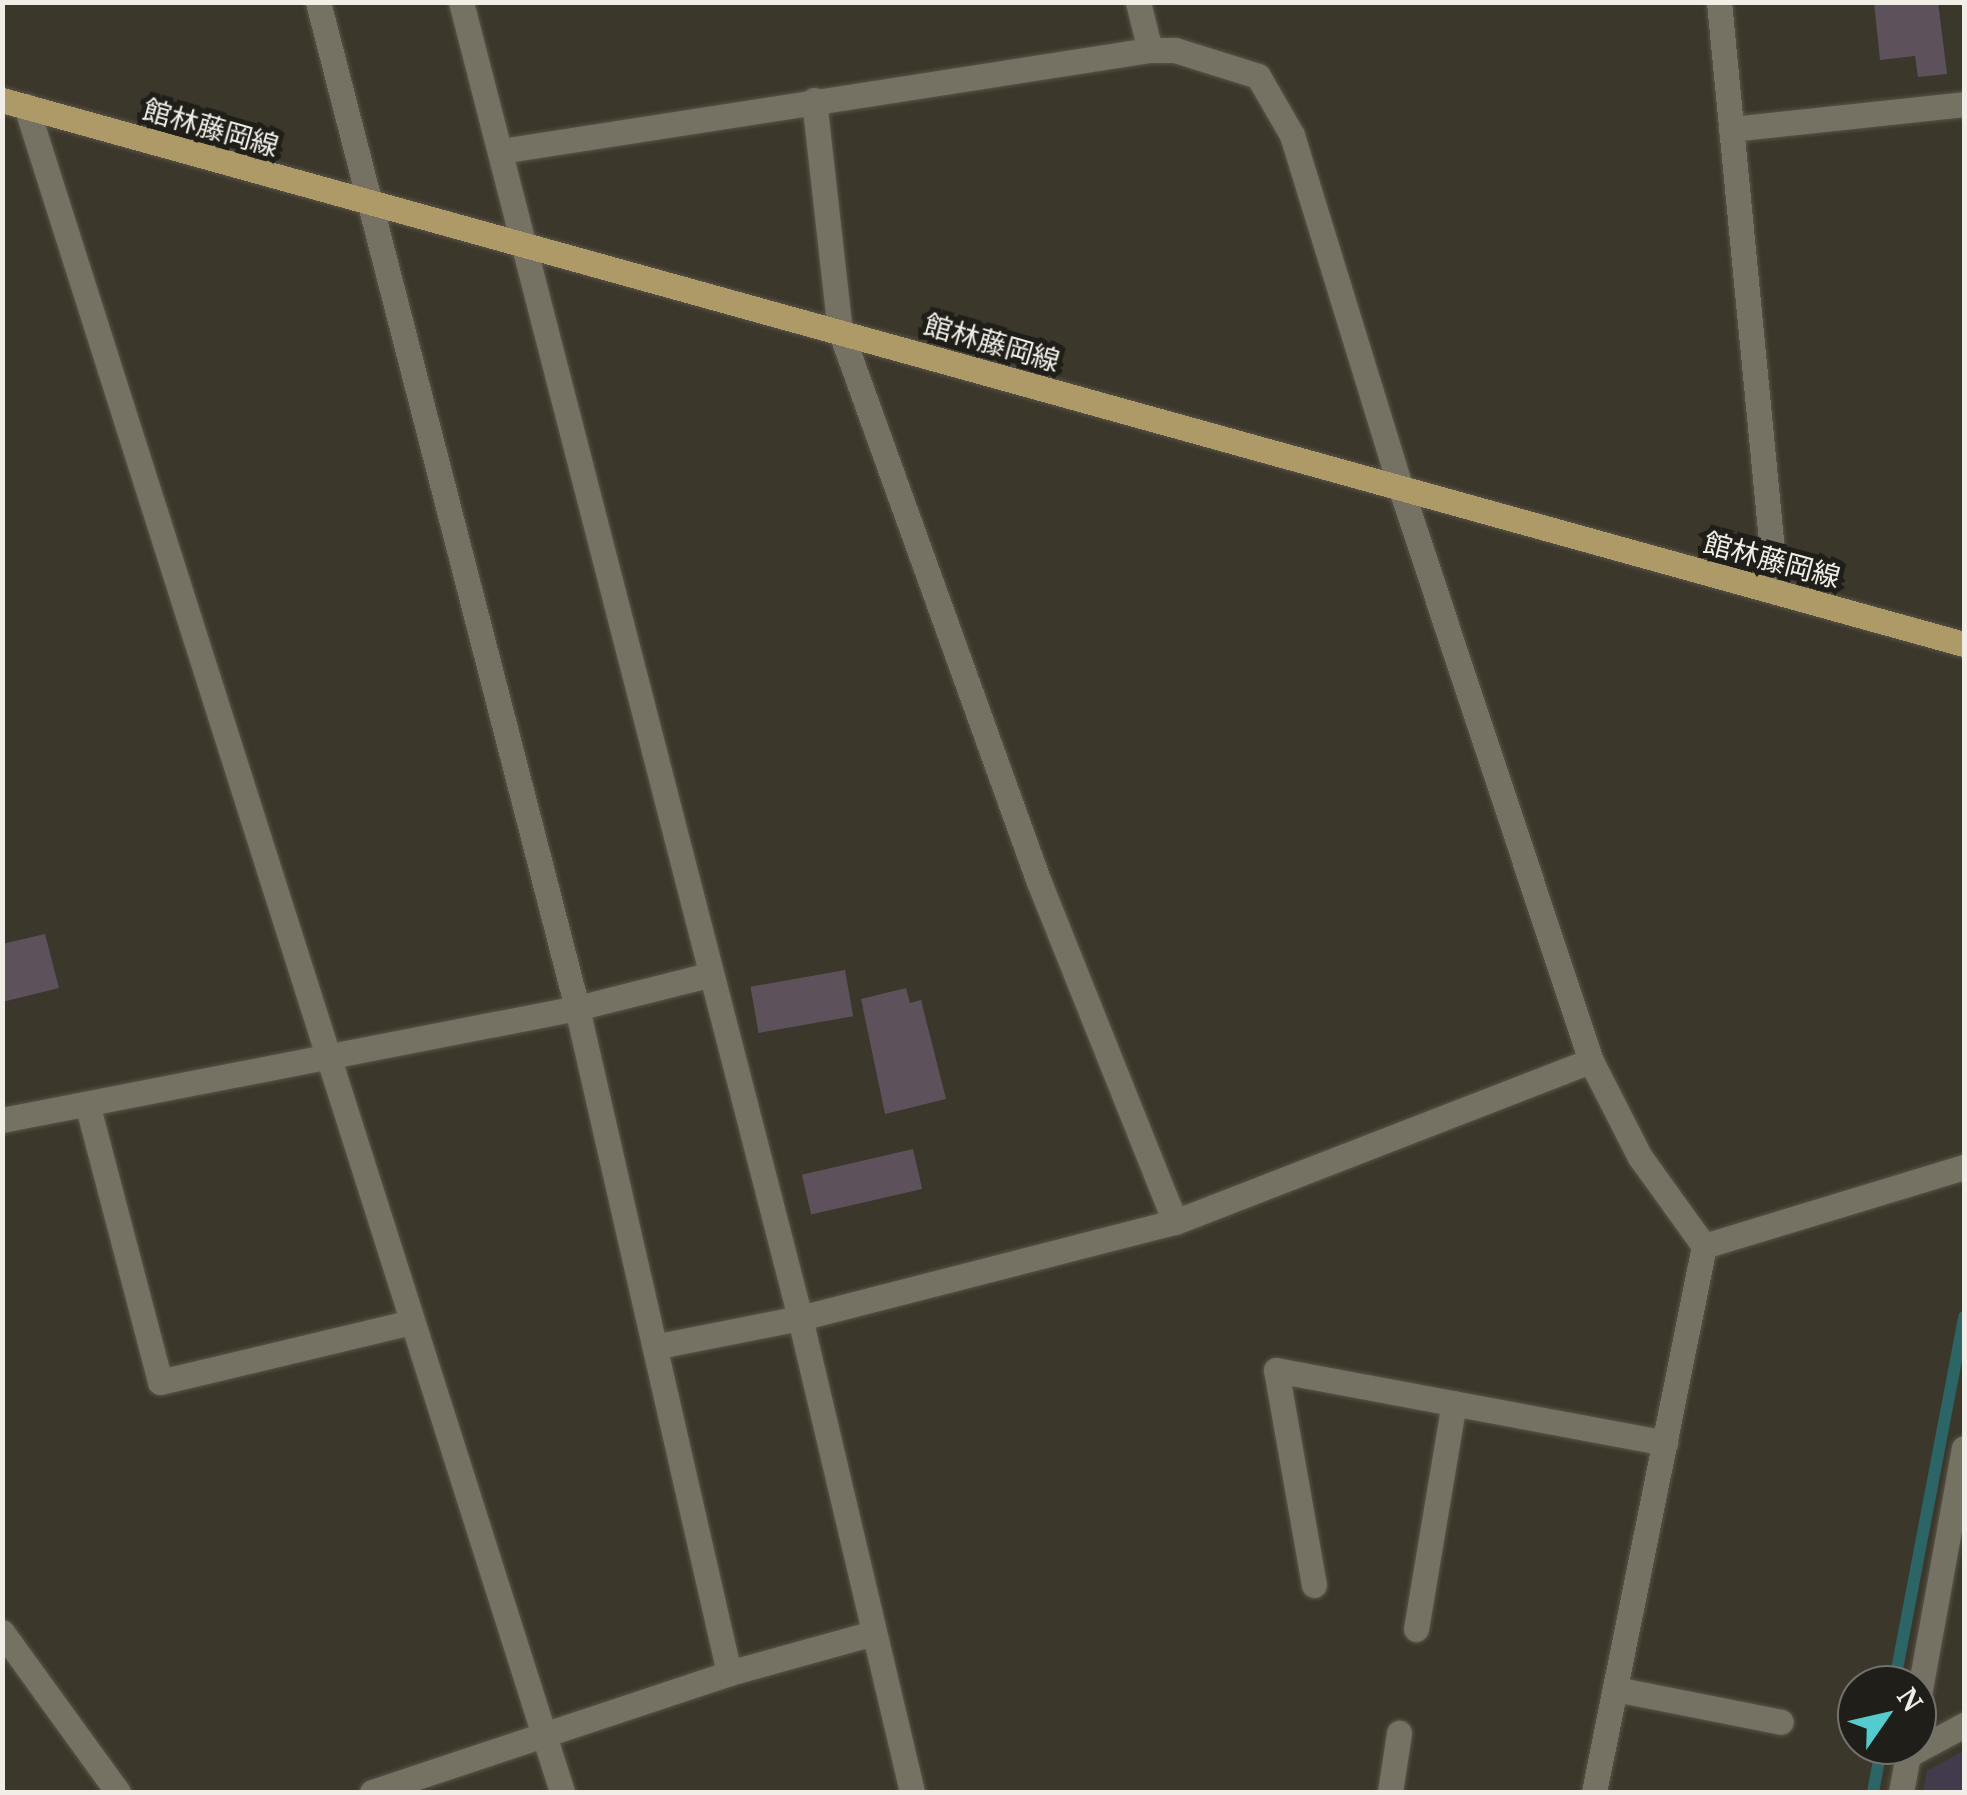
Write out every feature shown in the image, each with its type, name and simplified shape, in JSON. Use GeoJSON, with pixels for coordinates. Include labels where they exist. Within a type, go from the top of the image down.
{"type":"FeatureCollection","features":[{"type":"Feature","properties":{"kind":"main road","name":"館林藤岡線"},"geometry":{"type":"LineString","coordinates":[[14,103],[840,330],[1402,492],[1964,644]]}},
{"type":"Feature","properties":{"kind":"street"},"geometry":{"type":"LineString","coordinates":[[318,2],[577,1008],[658,1346],[729,1673]]}},
{"type":"Feature","properties":{"kind":"street"},"geometry":{"type":"LineString","coordinates":[[461,2],[708,975],[800,1318],[912,1792]]}},
{"type":"Feature","properties":{"kind":"street"},"geometry":{"type":"LineString","coordinates":[[1138,2],[1150,50]]}},
{"type":"Feature","properties":{"kind":"street"},"geometry":{"type":"LineString","coordinates":[[1719,2],[1776,592]]}},
{"type":"Feature","properties":{"kind":"street"},"geometry":{"type":"LineString","coordinates":[[500,151],[1150,50],[1174,50],[1258,76],[1285,116],[1402,492],[1592,1061],[1640,1157],[1704,1246],[1594,1792]]}},
{"type":"Feature","properties":{"kind":"street"},"geometry":{"type":"LineString","coordinates":[[814,100],[840,330],[1038,882],[1175,1222]]}},
{"type":"Feature","properties":{"kind":"street"},"geometry":{"type":"LineString","coordinates":[[14,103],[328,1057],[562,1792]]}},
{"type":"Feature","properties":{"kind":"street"},"geometry":{"type":"LineString","coordinates":[[1731,129],[1964,104]]}},
{"type":"Feature","properties":{"kind":"street"},"geometry":{"type":"LineString","coordinates":[[2,1120],[577,1008],[708,975]]}},
{"type":"Feature","properties":{"kind":"street"},"geometry":{"type":"LineString","coordinates":[[658,1346],[800,1318],[1175,1222],[1592,1061]]}},
{"type":"Feature","properties":{"kind":"street"},"geometry":{"type":"LineString","coordinates":[[88,1106],[160,1382],[410,1322]]}},
{"type":"Feature","properties":{"kind":"street"},"geometry":{"type":"LineString","coordinates":[[1704,1246],[1964,1167]]}},
{"type":"Feature","properties":{"kind":"street"},"geometry":{"type":"LineString","coordinates":[[1314,1585],[1276,1370],[1665,1443]]}},
{"type":"Feature","properties":{"kind":"street"},"geometry":{"type":"LineString","coordinates":[[1416,1629],[1454,1403]]}},
{"type":"Feature","properties":{"kind":"street"},"geometry":{"type":"LineString","coordinates":[[1924,1665],[1964,1448]]}},
{"type":"Feature","properties":{"kind":"street"},"geometry":{"type":"LineString","coordinates":[[2,1632],[118,1792]]}},
{"type":"Feature","properties":{"kind":"street"},"geometry":{"type":"LineString","coordinates":[[372,1792],[729,1673],[873,1634]]}},
{"type":"Feature","properties":{"kind":"street"},"geometry":{"type":"LineString","coordinates":[[1615,1690],[1781,1722]]}},
{"type":"Feature","properties":{"kind":"street"},"geometry":{"type":"LineString","coordinates":[[1937,1738],[1964,1726]]}},
{"type":"Feature","properties":{"kind":"street"},"geometry":{"type":"LineString","coordinates":[[1390,1792],[1398,1733]]}},
{"type":"Feature","properties":{"kind":"street"},"geometry":{"type":"LineString","coordinates":[[1902,1792],[1906,1765]]}},
{"type":"Feature","properties":{"kind":"shaded area"},"geometry":{"type":"Polygon","coordinates":[[[1964,1751],[1964,1792],[1923,1792],[1927,1771],[1964,1751]]]}},
{"type":"Feature","properties":{"kind":"building"},"geometry":{"type":"Polygon","coordinates":[[[1874,2],[1938,2],[1947,74],[1918,77],[1915,56],[1880,60],[1874,2]]]}},
{"type":"Feature","properties":{"kind":"building"},"geometry":{"type":"Polygon","coordinates":[[[45,934],[59,988],[2,1002],[2,944],[45,934]]]}},
{"type":"Feature","properties":{"kind":"building"},"geometry":{"type":"Polygon","coordinates":[[[845,970],[853,1016],[759,1033],[750,987],[845,970]]]}},
{"type":"Feature","properties":{"kind":"building"},"geometry":{"type":"Polygon","coordinates":[[[906,988],[910,1003],[921,1000],[946,1099],[885,1114],[861,999],[906,988]]]}},
{"type":"Feature","properties":{"kind":"building"},"geometry":{"type":"Polygon","coordinates":[[[913,1149],[922,1189],[811,1215],[802,1175],[913,1149]]]}},
{"type":"Feature","properties":{"kind":"waterway"},"geometry":{"type":"LineString","coordinates":[[1898,1665],[1964,1317]]}},
{"type":"Feature","properties":{"kind":"waterway"},"geometry":{"type":"LineString","coordinates":[[1873,1792],[1878,1765]]}}]}
